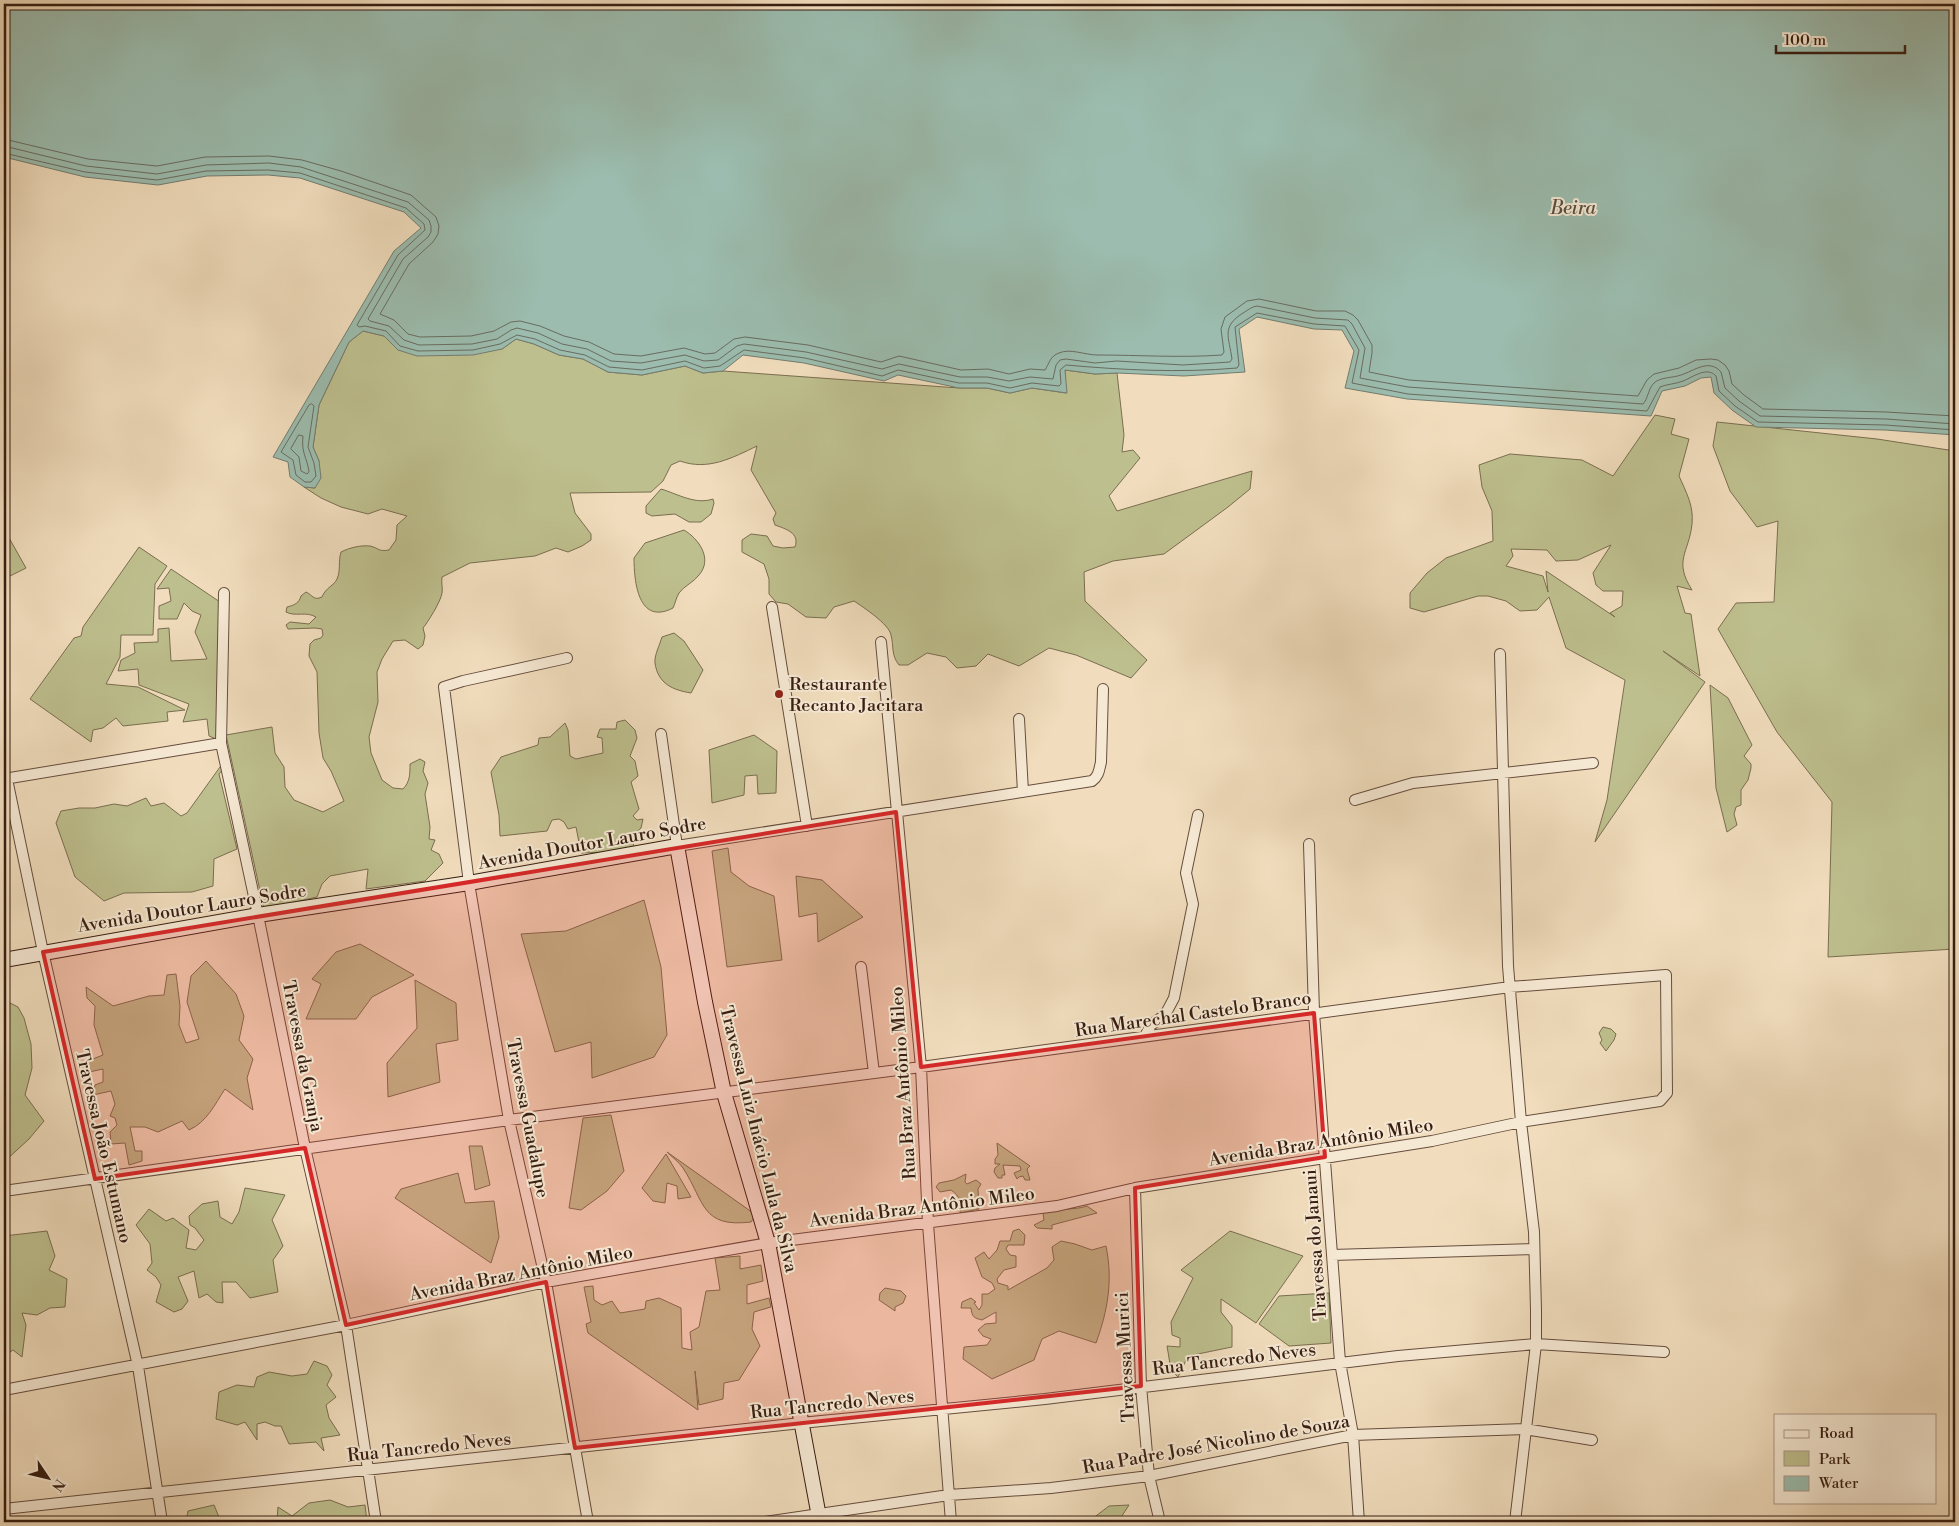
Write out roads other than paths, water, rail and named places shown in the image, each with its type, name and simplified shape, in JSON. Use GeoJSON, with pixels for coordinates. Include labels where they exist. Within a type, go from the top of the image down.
{"type":"FeatureCollection","features":[{"type":"Feature","properties":{"kind":"street","name":"Travessa da Granja"},"geometry":{"type":"LineString","coordinates":[[224,594],[221,742],[258,915],[304,1148],[346,1325],[376,1522]]}},
{"type":"Feature","properties":{"kind":"street"},"geometry":{"type":"LineString","coordinates":[[772,607],[807,826]]}},
{"type":"Feature","properties":{"kind":"street","name":"Rua Braz Antônio Mileo"},"geometry":{"type":"LineString","coordinates":[[881,642],[921,1067],[928,1224],[951,1522]]}},
{"type":"Feature","properties":{"kind":"street"},"geometry":{"type":"LineString","coordinates":[[1500,654],[1502,773],[1510,987],[1521,1122],[1534,1232],[1536,1344],[1515,1522]]}},
{"type":"Feature","properties":{"kind":"street","name":"Travessa Guadalupe"},"geometry":{"type":"LineString","coordinates":[[567,658],[444,687],[470,883],[509,1120],[546,1282],[588,1522]]}},
{"type":"Feature","properties":{"kind":"street","name":"Avenida Doutor Lauro Sodre"},"geometry":{"type":"LineString","coordinates":[[4,960],[258,915],[470,883],[677,846],[1092,781],[1096,778],[1101,762],[1103,689]]}},
{"type":"Feature","properties":{"kind":"street"},"geometry":{"type":"LineString","coordinates":[[1019,719],[1023,792]]}},
{"type":"Feature","properties":{"kind":"street","name":"Travessa Luiz Inácio Lula da Silva"},"geometry":{"type":"LineString","coordinates":[[661,734],[677,846],[705,1002],[724,1093],[768,1243],[819,1518]]}},
{"type":"Feature","properties":{"kind":"street"},"geometry":{"type":"LineString","coordinates":[[5,779],[221,742]]}},
{"type":"Feature","properties":{"kind":"street"},"geometry":{"type":"LineString","coordinates":[[1355,800],[1413,783],[1593,763]]}},
{"type":"Feature","properties":{"kind":"street","name":"Travessa João Estumano"},"geometry":{"type":"LineString","coordinates":[[5,779],[138,1366],[162,1522]]}},
{"type":"Feature","properties":{"kind":"street"},"geometry":{"type":"LineString","coordinates":[[1145,1036],[1151,1025],[1165,1015],[1174,998],[1193,904],[1186,873],[1198,815]]}},
{"type":"Feature","properties":{"kind":"street","name":"Travessa do Janaui"},"geometry":{"type":"LineString","coordinates":[[1308,844],[1314,1013],[1340,1362],[1353,1435],[1359,1522]]}},
{"type":"Feature","properties":{"kind":"street"},"geometry":{"type":"LineString","coordinates":[[861,966],[874,1073]]}},
{"type":"Feature","properties":{"kind":"street","name":"Rua Marechal Castelo Branco"},"geometry":{"type":"LineString","coordinates":[[4,1191],[509,1120],[921,1067],[1510,987],[1666,974]]}},
{"type":"Feature","properties":{"kind":"street","name":"Avenida Braz Antônio Mileo"},"geometry":{"type":"LineString","coordinates":[[4,1390],[346,1325],[546,1282],[768,1243],[1057,1206],[1135,1188],[1432,1141],[1521,1122],[1663,1099],[1667,1093],[1666,974]]}},
{"type":"Feature","properties":{"kind":"street","name":"Travessa Murici"},"geometry":{"type":"LineString","coordinates":[[1135,1188],[1141,1386],[1150,1476],[1160,1522]]}},
{"type":"Feature","properties":{"kind":"street"},"geometry":{"type":"LineString","coordinates":[[1332,1255],[1534,1249]]}},
{"type":"Feature","properties":{"kind":"street","name":"Rua Tancredo Neves"},"geometry":{"type":"LineString","coordinates":[[4,1509],[801,1423],[1045,1399],[1340,1362],[1536,1344],[1664,1352]]}},
{"type":"Feature","properties":{"kind":"street","name":"Rua Padre José Nicolino de Souza"},"geometry":{"type":"LineString","coordinates":[[765,1522],[819,1518],[949,1495],[1051,1488],[1150,1476],[1353,1435],[1525,1429],[1592,1440]]}},
{"type":"Feature","properties":{"kind":"water","name":"Beira"},"geometry":{"type":"Polygon","coordinates":[[[4,4],[1955,4],[1955,435],[1885,430],[1756,427],[1732,410],[1714,393],[1711,377],[1701,378],[1685,386],[1662,391],[1651,416],[1407,399],[1345,388],[1354,351],[1342,330],[1314,329],[1257,317],[1239,329],[1245,372],[1184,376],[1095,374],[1065,370],[1067,393],[1032,388],[1010,393],[987,388],[959,388],[898,375],[884,381],[804,363],[743,355],[723,371],[703,373],[685,366],[642,375],[608,372],[583,359],[559,355],[534,344],[516,339],[502,349],[473,355],[417,356],[398,350],[384,336],[363,331],[349,342],[319,405],[313,447],[319,461],[321,478],[315,488],[304,487],[290,477],[288,462],[273,457],[394,251],[421,228],[404,212],[300,178],[268,175],[207,176],[158,185],[85,177],[4,157],[4,4]]]}},
{"type":"Feature","properties":{"kind":"place","name":"Restaurante Recanto Jacitara"},"geometry":{"type":"Point","coordinates":[779,694]}}]}
